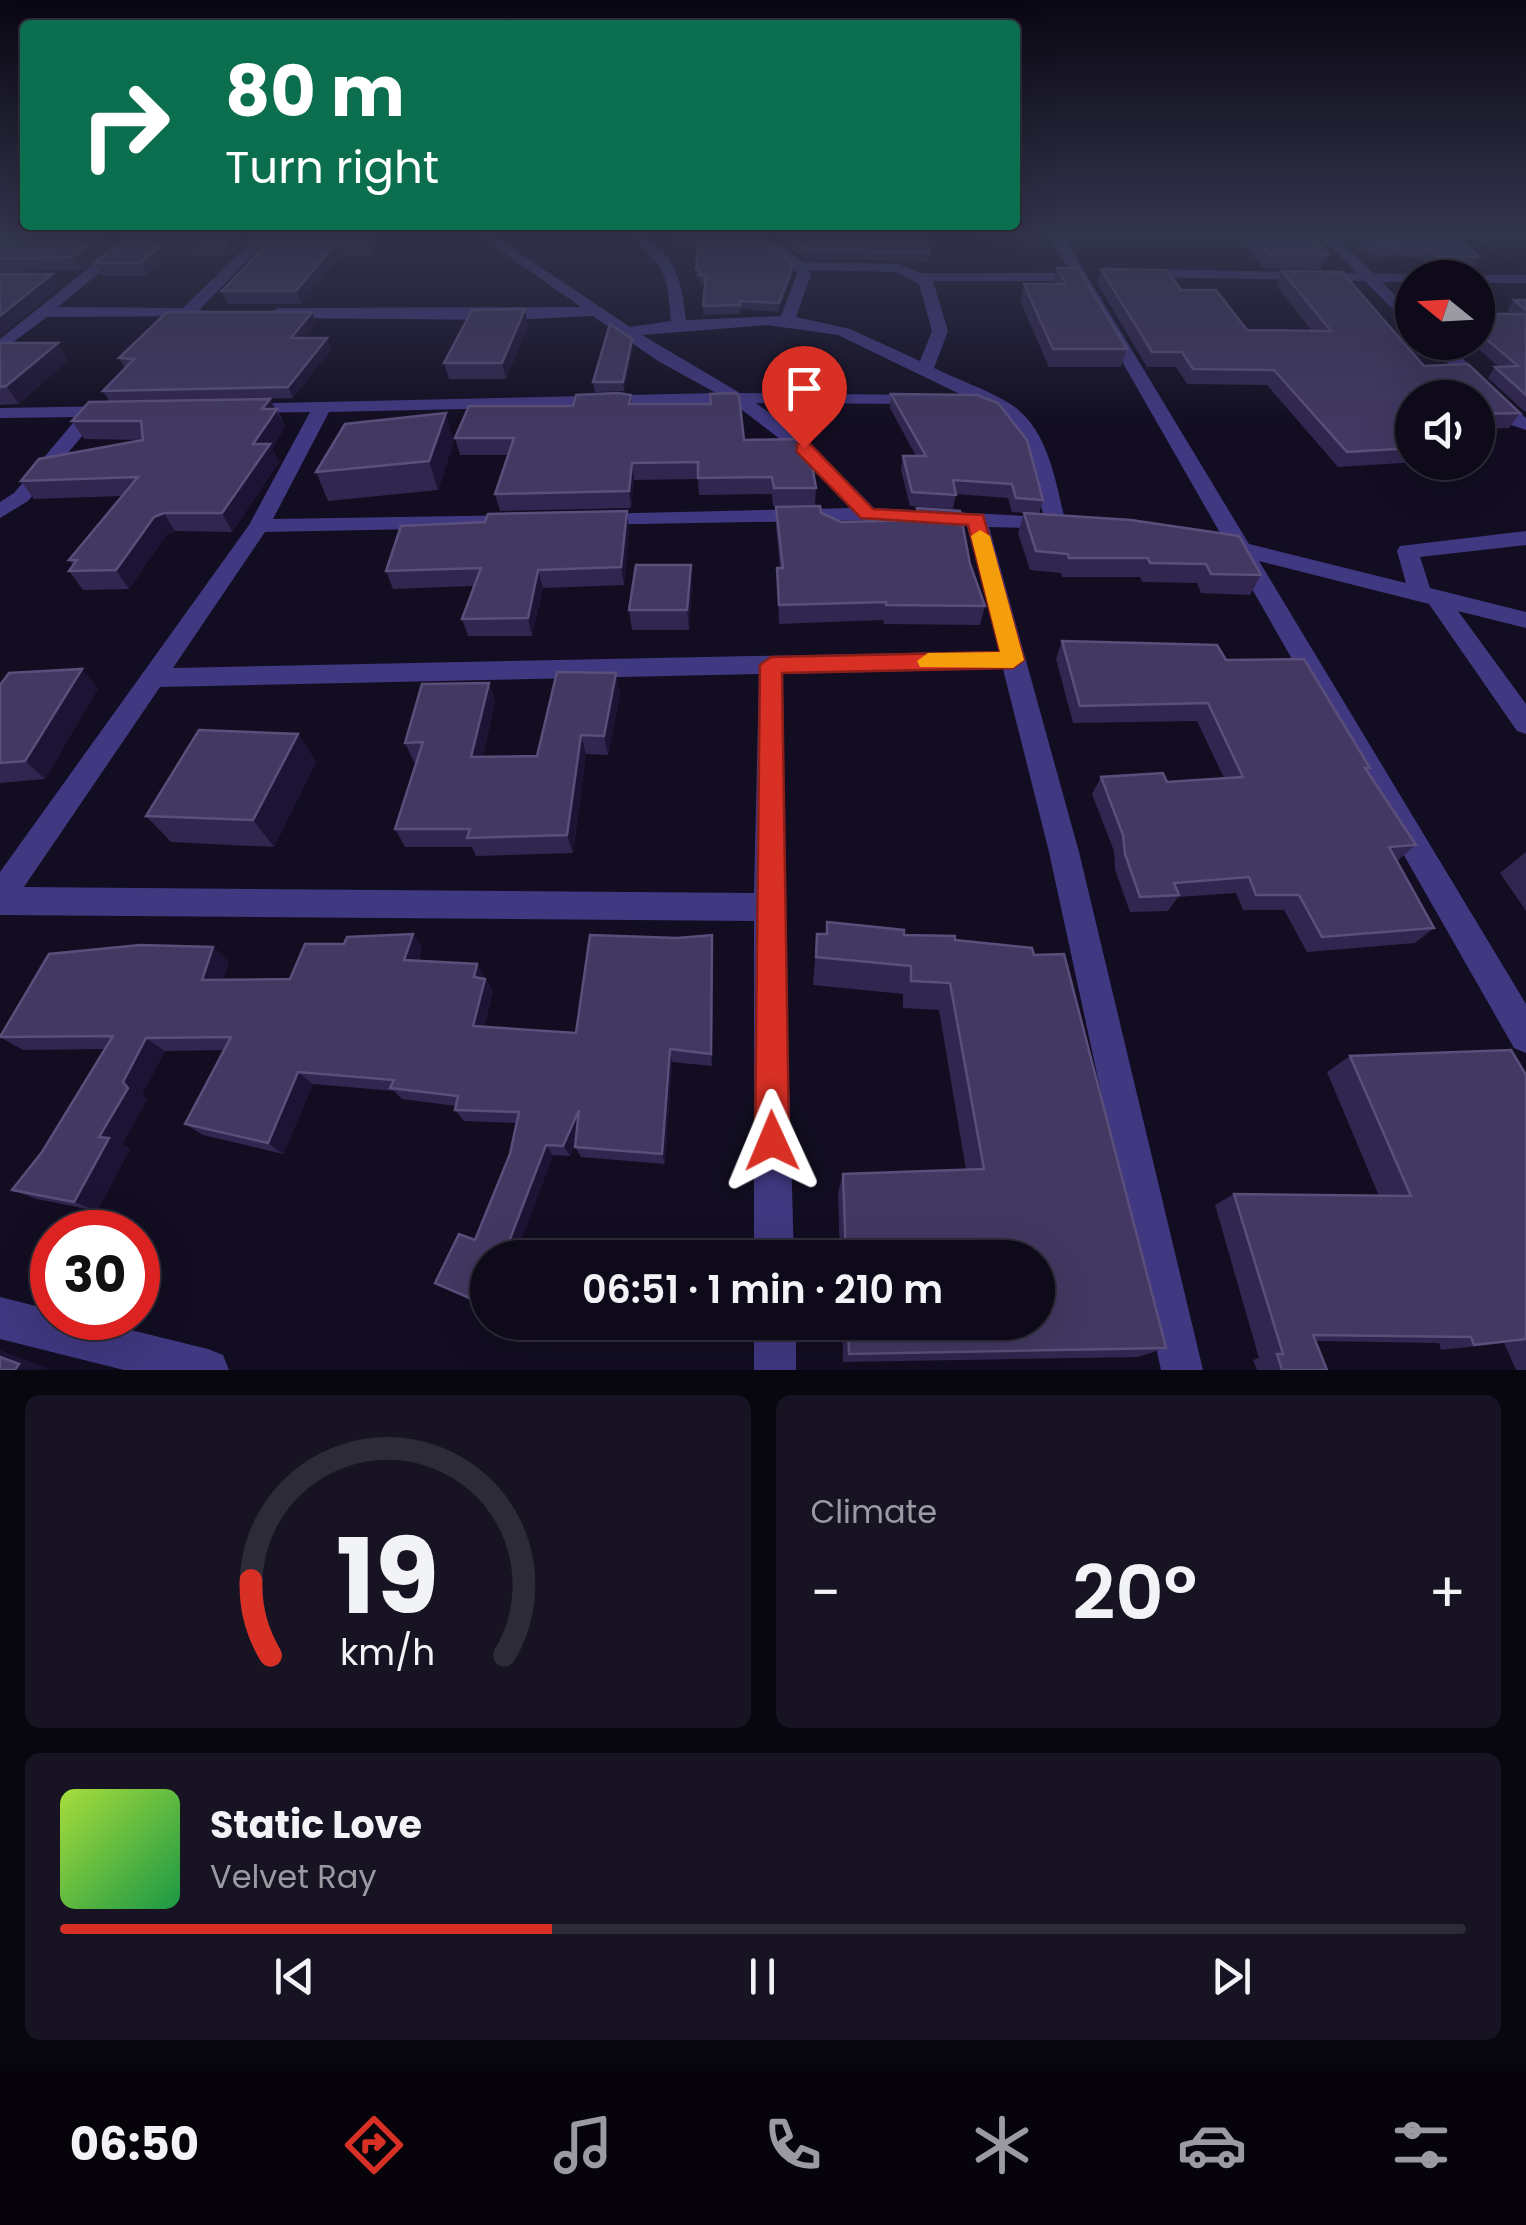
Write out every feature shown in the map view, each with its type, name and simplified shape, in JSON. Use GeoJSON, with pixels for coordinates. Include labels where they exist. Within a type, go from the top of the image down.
{"type":"FeatureCollection","features":[{"type":"Feature","properties":{"kind":"street"},"geometry":{"type":"LineString","coordinates":[[0,347],[58,300]]}},
{"type":"Feature","properties":{"kind":"street"},"geometry":{"type":"LineString","coordinates":[[187,313],[200,300]]}},
{"type":"Feature","properties":{"kind":"street"},"geometry":{"type":"LineString","coordinates":[[581,300],[737,398],[804,448],[868,514]]}},
{"type":"Feature","properties":{"kind":"street"},"geometry":{"type":"LineString","coordinates":[[676,300],[679,324]]}},
{"type":"Feature","properties":{"kind":"street"},"geometry":{"type":"LineString","coordinates":[[787,322],[797,300]]}},
{"type":"Feature","properties":{"kind":"street"},"geometry":{"type":"LineString","coordinates":[[924,371],[940,330],[931,300]]}},
{"type":"Feature","properties":{"kind":"street"},"geometry":{"type":"LineString","coordinates":[[1103,300],[1238,546],[1526,1036]]}},
{"type":"Feature","properties":{"kind":"street"},"geometry":{"type":"LineString","coordinates":[[266,313],[506,315],[597,311]]}},
{"type":"Feature","properties":{"kind":"street"},"geometry":{"type":"LineString","coordinates":[[43,312],[206,313]]}},
{"type":"Feature","properties":{"kind":"street"},"geometry":{"type":"LineString","coordinates":[[573,520],[868,514],[1064,525],[1034,439],[1020,420],[842,331],[787,322],[679,324],[628,332]]}},
{"type":"Feature","properties":{"kind":"street"},"geometry":{"type":"LineString","coordinates":[[1453,360],[1514,420],[1526,425]]}},
{"type":"Feature","properties":{"kind":"street"},"geometry":{"type":"LineString","coordinates":[[226,409],[737,398],[983,400]]}},
{"type":"Feature","properties":{"kind":"street"},"geometry":{"type":"LineString","coordinates":[[0,899],[259,526],[322,407]]}},
{"type":"Feature","properties":{"kind":"street"},"geometry":{"type":"LineString","coordinates":[[0,414],[131,411]]}},
{"type":"Feature","properties":{"kind":"street"},"geometry":{"type":"LineString","coordinates":[[0,512],[21,496],[93,412]]}},
{"type":"Feature","properties":{"kind":"street"},"geometry":{"type":"LineString","coordinates":[[976,519],[1064,852],[1182,1370]]}},
{"type":"Feature","properties":{"kind":"street"},"geometry":{"type":"LineString","coordinates":[[259,526],[534,521]]}},
{"type":"Feature","properties":{"kind":"street"},"geometry":{"type":"LineString","coordinates":[[1181,538],[1238,546],[1312,570],[1526,620]]}},
{"type":"Feature","properties":{"kind":"street"},"geometry":{"type":"LineString","coordinates":[[1526,538],[1408,551],[1430,598],[1526,724]]}},
{"type":"Feature","properties":{"kind":"street"},"geometry":{"type":"LineString","coordinates":[[154,678],[1013,660]]}},
{"type":"Feature","properties":{"kind":"street"},"geometry":{"type":"LineString","coordinates":[[771,665],[769,907],[774,1240]]}},
{"type":"Feature","properties":{"kind":"street"},"geometry":{"type":"LineString","coordinates":[[0,899],[769,907]]}},
{"type":"Feature","properties":{"kind":"street"},"geometry":{"type":"LineString","coordinates":[[0,1318],[189,1367]]}},
{"type":"Feature","properties":{"kind":"street"},"geometry":{"type":"LineString","coordinates":[[774,1340],[775,1370]]}},
{"type":"Feature","properties":{"kind":"building"},"geometry":{"type":"Polygon","coordinates":[[[0,300],[20,300],[0,316],[0,300]]]}},
{"type":"Feature","properties":{"kind":"building"},"geometry":{"type":"Polygon","coordinates":[[[704,300],[780,300],[779,303],[740,301],[740,305],[703,306],[704,300]]]}},
{"type":"Feature","properties":{"kind":"building"},"geometry":{"type":"Polygon","coordinates":[[[1031,300],[1097,300],[1127,349],[1053,349],[1031,300]]]}},
{"type":"Feature","properties":{"kind":"building"},"geometry":{"type":"Polygon","coordinates":[[[1120,300],[1224,300],[1247,330],[1331,331],[1306,300],[1366,300],[1395,333],[1395,360],[1419,360],[1424,366],[1468,364],[1485,380],[1395,380],[1395,449],[1347,452],[1274,370],[1193,369],[1182,352],[1152,352],[1120,300]]]}},
{"type":"Feature","properties":{"kind":"building"},"geometry":{"type":"Polygon","coordinates":[[[525,309],[502,363],[444,363],[472,310],[525,309]]]}},
{"type":"Feature","properties":{"kind":"building"},"geometry":{"type":"Polygon","coordinates":[[[167,312],[312,312],[291,338],[327,338],[288,387],[103,391],[134,359],[119,358],[167,312]]]}},
{"type":"Feature","properties":{"kind":"building"},"geometry":{"type":"Polygon","coordinates":[[[1495,314],[1526,314],[1526,395],[1495,367],[1518,366],[1495,346],[1495,314]]]}},
{"type":"Feature","properties":{"kind":"building"},"geometry":{"type":"Polygon","coordinates":[[[610,324],[632,339],[623,382],[593,382],[610,324]]]}},
{"type":"Feature","properties":{"kind":"building"},"geometry":{"type":"Polygon","coordinates":[[[0,343],[58,343],[0,387],[0,343]]]}},
{"type":"Feature","properties":{"kind":"building"},"geometry":{"type":"Polygon","coordinates":[[[1495,389],[1520,413],[1495,414],[1495,389]]]}},
{"type":"Feature","properties":{"kind":"building"},"geometry":{"type":"Polygon","coordinates":[[[735,393],[739,396],[744,440],[796,439],[810,453],[816,488],[774,488],[772,477],[698,478],[698,462],[632,463],[629,491],[495,494],[514,438],[455,438],[469,406],[573,406],[576,395],[631,395],[629,404],[711,404],[710,394],[735,393]]]}},
{"type":"Feature","properties":{"kind":"building"},"geometry":{"type":"Polygon","coordinates":[[[891,394],[977,395],[998,403],[1027,440],[1043,500],[1016,498],[1012,484],[953,480],[956,495],[912,492],[903,456],[926,456],[891,394]]]}},
{"type":"Feature","properties":{"kind":"building"},"geometry":{"type":"Polygon","coordinates":[[[270,399],[262,409],[277,409],[253,444],[270,444],[222,513],[164,513],[154,517],[116,570],[69,571],[77,560],[69,560],[138,477],[21,481],[39,459],[143,440],[141,421],[72,421],[89,402],[270,399]]]}},
{"type":"Feature","properties":{"kind":"building"},"geometry":{"type":"Polygon","coordinates":[[[446,413],[429,461],[316,472],[345,424],[446,413]]]}},
{"type":"Feature","properties":{"kind":"building"},"geometry":{"type":"Polygon","coordinates":[[[820,506],[821,513],[841,522],[920,520],[917,508],[960,511],[970,564],[985,606],[886,602],[779,605],[777,568],[783,568],[776,507],[820,506]]]}},
{"type":"Feature","properties":{"kind":"building"},"geometry":{"type":"Polygon","coordinates":[[[627,511],[621,567],[538,570],[528,618],[462,619],[481,568],[386,571],[401,526],[485,522],[488,514],[627,511]]]}},
{"type":"Feature","properties":{"kind":"building"},"geometry":{"type":"Polygon","coordinates":[[[1024,513],[1131,520],[1239,536],[1261,575],[1211,574],[1206,564],[1150,563],[1148,558],[1069,558],[1068,554],[1036,551],[1024,513]]]}},
{"type":"Feature","properties":{"kind":"building"},"geometry":{"type":"Polygon","coordinates":[[[636,565],[691,565],[687,610],[629,610],[636,565]]]}},
{"type":"Feature","properties":{"kind":"building"},"geometry":{"type":"Polygon","coordinates":[[[1062,641],[1217,645],[1226,660],[1304,659],[1370,768],[1365,768],[1416,845],[1389,847],[1434,928],[1322,937],[1299,895],[1256,895],[1249,877],[1174,883],[1179,895],[1140,897],[1101,777],[1163,773],[1167,782],[1243,777],[1208,703],[1080,706],[1062,641]]]}},
{"type":"Feature","properties":{"kind":"building"},"geometry":{"type":"Polygon","coordinates":[[[82,669],[25,761],[0,763],[0,685],[9,673],[82,669]]]}},
{"type":"Feature","properties":{"kind":"building"},"geometry":{"type":"Polygon","coordinates":[[[557,672],[616,673],[604,736],[581,735],[567,835],[467,838],[470,829],[395,829],[423,742],[405,743],[422,684],[489,683],[471,757],[537,756],[557,672]]]}},
{"type":"Feature","properties":{"kind":"building"},"geometry":{"type":"Polygon","coordinates":[[[199,730],[298,734],[253,820],[146,816],[199,730]]]}},
{"type":"Feature","properties":{"kind":"building"},"geometry":{"type":"Polygon","coordinates":[[[827,922],[904,930],[904,935],[955,936],[955,940],[1032,948],[1034,955],[1064,954],[1166,1348],[849,1354],[849,1340],[1055,1340],[1055,1240],[845,1240],[843,1174],[984,1169],[950,983],[911,981],[911,966],[816,957],[817,934],[827,934],[827,922]]]}},
{"type":"Feature","properties":{"kind":"building"},"geometry":{"type":"Polygon","coordinates":[[[413,934],[404,960],[477,964],[474,977],[485,979],[473,1026],[576,1033],[590,935],[712,935],[711,1054],[670,1049],[662,1154],[575,1147],[579,1110],[563,1146],[546,1145],[510,1240],[475,1240],[510,1154],[519,1112],[455,1110],[458,1096],[390,1088],[394,1080],[298,1072],[268,1143],[185,1124],[231,1037],[146,1038],[123,1082],[128,1088],[99,1137],[109,1138],[74,1202],[12,1190],[42,1152],[113,1036],[0,1037],[49,954],[140,945],[213,947],[202,980],[290,979],[305,944],[344,944],[347,937],[413,934]]]}},
{"type":"Feature","properties":{"kind":"building"},"geometry":{"type":"Polygon","coordinates":[[[1511,1050],[1526,1075],[1526,1339],[1474,1345],[1471,1337],[1313,1335],[1327,1370],[1282,1370],[1277,1354],[1283,1354],[1234,1194],[1411,1196],[1350,1056],[1511,1050]]]}},
{"type":"Feature","properties":{"kind":"building"},"geometry":{"type":"Polygon","coordinates":[[[459,1234],[475,1240],[470,1240],[470,1298],[435,1283],[459,1234]]]}},
{"type":"Feature","properties":{"kind":"building"},"geometry":{"type":"Polygon","coordinates":[[[0,1357],[19,1364],[15,1370],[0,1370],[0,1357]]]}},
{"type":"Feature","properties":{"kind":"slow traffic"},"geometry":{"type":"LineString","coordinates":[[928,661],[1013,660],[980,536]]}},
{"type":"Feature","properties":{"kind":"route"},"geometry":{"type":"LineString","coordinates":[[772,1141],[771,665],[1013,660],[976,519],[868,514],[804,448]]}}]}
